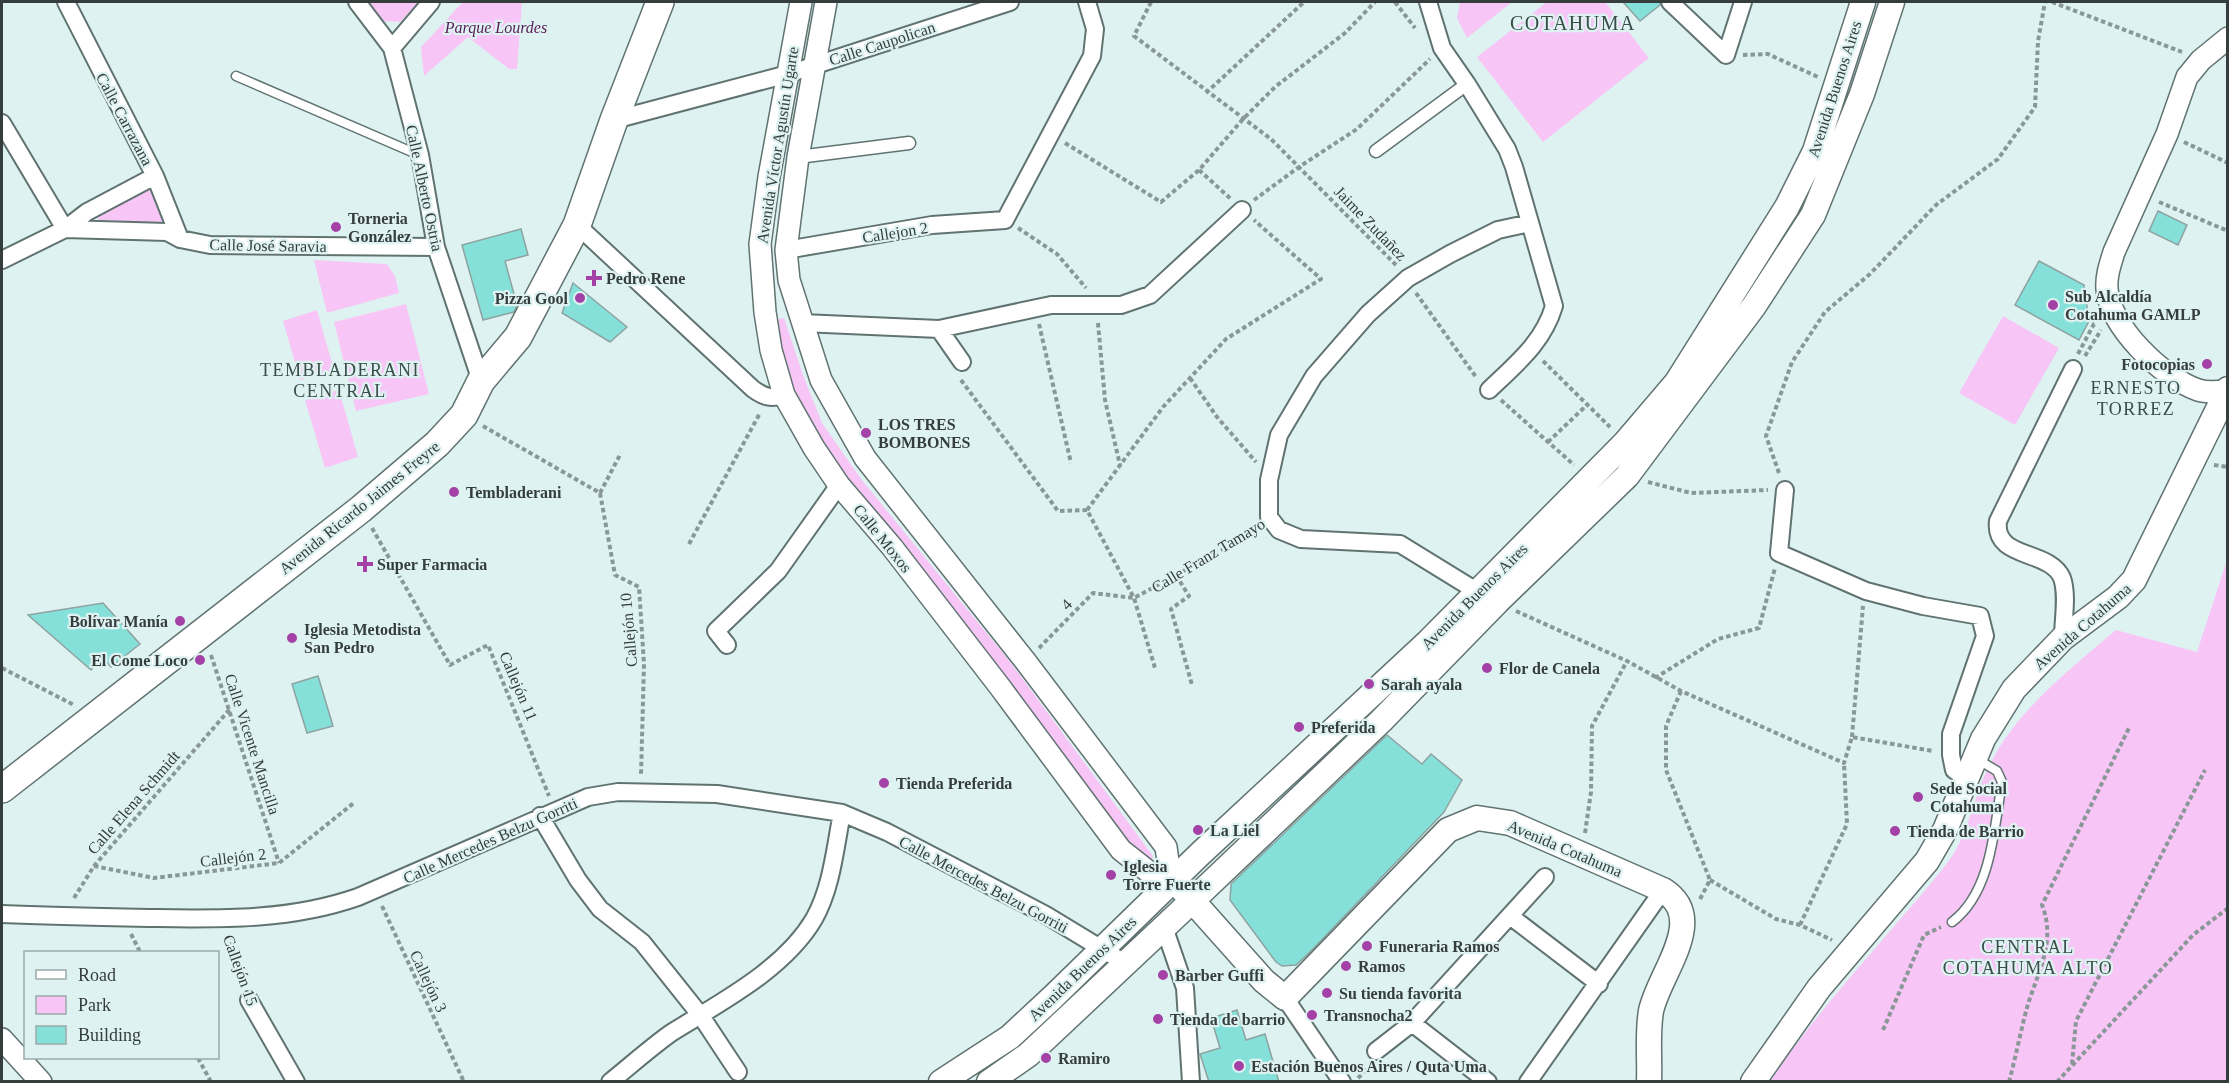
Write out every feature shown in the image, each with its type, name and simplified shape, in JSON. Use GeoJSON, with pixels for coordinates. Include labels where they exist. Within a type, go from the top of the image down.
{"type":"FeatureCollection","features":[{"type":"Feature","properties":{"kind":"main road","name":"Avenida Ricardo Jaimes Freyre"},"geometry":{"type":"LineString","coordinates":[[2,789],[93,715],[361,509],[437,444],[464,415],[481,381],[518,337],[578,225],[614,120],[660,2]]}},
{"type":"Feature","properties":{"kind":"main road","name":"Avenida Buenos Aires"},"geometry":{"type":"LineString","coordinates":[[989,1082],[1028,1055],[1381,721],[1677,382],[1787,207],[1815,151],[1863,2]]}},
{"type":"Feature","properties":{"kind":"main road","name":"Avenida Buenos Aires"},"geometry":{"type":"LineString","coordinates":[[941,1082],[1010,1037],[1172,877],[1376,692],[1627,477],[1754,306],[1813,215],[1862,94],[1892,2]]}},
{"type":"Feature","properties":{"kind":"main road","name":"Avenida Cotahuma"},"geometry":{"type":"LineString","coordinates":[[1753,1082],[1818,988],[1853,950],[1927,861],[1945,830],[1983,739],[2014,689],[2063,638],[2118,597],[2134,580],[2227,390]]}},
{"type":"Feature","properties":{"kind":"main road","name":"Avenida Cotahuma"},"geometry":{"type":"LineString","coordinates":[[1285,998],[1448,830],[1463,822],[1478,818],[1510,823],[1664,890],[1675,897],[1682,908]]}},
{"type":"Feature","properties":{"kind":"main road","name":"Calle Moxos"},"geometry":{"type":"LineString","coordinates":[[1172,877],[1193,900]]}},
{"type":"Feature","properties":{"kind":"main road"},"geometry":{"type":"LineString","coordinates":[[1193,900],[1264,981],[1285,998]]}},
{"type":"Feature","properties":{"kind":"main road"},"geometry":{"type":"LineString","coordinates":[[1649,1082],[1651,1014],[1682,934],[1682,908]]}},
{"type":"Feature","properties":{"kind":"street","name":"Calle Carrazana"},"geometry":{"type":"LineString","coordinates":[[66,2],[155,176],[180,239]]}},
{"type":"Feature","properties":{"kind":"street","name":"Calle Alberto Ostria"},"geometry":{"type":"LineString","coordinates":[[357,2],[392,48],[420,155],[436,247],[481,381]]}},
{"type":"Feature","properties":{"kind":"street"},"geometry":{"type":"LineString","coordinates":[[392,48],[431,2]]}},
{"type":"Feature","properties":{"kind":"street","name":"Avenida Víctor Agustín Ugarte"},"geometry":{"type":"LineString","coordinates":[[784,395],[771,350],[765,312],[760,244],[801,2]]}},
{"type":"Feature","properties":{"kind":"street","name":"Avenida Víctor Agustín Ugarte"},"geometry":{"type":"LineString","coordinates":[[802,323],[789,280],[786,250],[798,158],[826,2]]}},
{"type":"Feature","properties":{"kind":"street","name":"Calle Caupolican"},"geometry":{"type":"LineString","coordinates":[[614,120],[788,74],[1010,2]]}},
{"type":"Feature","properties":{"kind":"street"},"geometry":{"type":"LineString","coordinates":[[1005,219],[1092,56],[1095,29],[1088,2]]}},
{"type":"Feature","properties":{"kind":"street"},"geometry":{"type":"LineString","coordinates":[[1428,2],[1442,48],[1507,149],[1521,186],[1554,306],[1548,327],[1532,350],[1489,390]]}},
{"type":"Feature","properties":{"kind":"street"},"geometry":{"type":"LineString","coordinates":[[1670,2],[1726,55],[1743,2]]}},
{"type":"Feature","properties":{"kind":"street"},"geometry":{"type":"LineString","coordinates":[[2227,390],[2198,390],[2169,374],[2145,355],[2113,309],[2107,291],[2108,271],[2167,134],[2187,77],[2201,60],[2228,38]]}},
{"type":"Feature","properties":{"kind":"street"},"geometry":{"type":"LineString","coordinates":[[1376,151],[1467,84]]}},
{"type":"Feature","properties":{"kind":"street"},"geometry":{"type":"LineString","coordinates":[[2,123],[65,229],[87,212],[155,176]]}},
{"type":"Feature","properties":{"kind":"street"},"geometry":{"type":"LineString","coordinates":[[798,158],[909,143]]}},
{"type":"Feature","properties":{"kind":"street"},"geometry":{"type":"LineString","coordinates":[[1172,877],[1166,847],[1026,662],[866,458],[821,380],[802,323],[939,329],[1051,305],[1121,305],[1150,295],[1242,210]]}},
{"type":"Feature","properties":{"kind":"street","name":"Callejon 2"},"geometry":{"type":"LineString","coordinates":[[786,250],[932,225],[1005,219]]}},
{"type":"Feature","properties":{"kind":"street"},"geometry":{"type":"LineString","coordinates":[[1269,517],[1269,480],[1279,435],[1314,376],[1368,314],[1408,278],[1498,230],[1530,223]]}},
{"type":"Feature","properties":{"kind":"street"},"geometry":{"type":"LineString","coordinates":[[578,225],[763,396],[776,398],[784,395]]}},
{"type":"Feature","properties":{"kind":"street","name":"Calle José Saravia"},"geometry":{"type":"LineString","coordinates":[[2,260],[65,229],[166,232],[180,239],[210,245],[436,247]]}},
{"type":"Feature","properties":{"kind":"street"},"geometry":{"type":"LineString","coordinates":[[939,329],[962,362]]}},
{"type":"Feature","properties":{"kind":"street"},"geometry":{"type":"LineString","coordinates":[[2063,638],[2061,577],[2055,567],[2006,545],[1997,529],[1998,521],[2073,369]]}},
{"type":"Feature","properties":{"kind":"street","name":"Calle Moxos"},"geometry":{"type":"LineString","coordinates":[[784,395],[814,448],[839,485],[892,547],[1014,704],[1121,850],[1149,872],[1172,877]]}},
{"type":"Feature","properties":{"kind":"street"},"geometry":{"type":"LineString","coordinates":[[727,645],[716,631],[778,570],[839,485]]}},
{"type":"Feature","properties":{"kind":"street"},"geometry":{"type":"LineString","coordinates":[[1785,490],[1779,553],[1866,591],[1923,606],[1980,616],[1984,623],[1985,636],[1951,734],[1954,770],[1972,769]]}},
{"type":"Feature","properties":{"kind":"street","name":"Calle Franz Tamayo"},"geometry":{"type":"LineString","coordinates":[[1269,517],[1280,530],[1301,539],[1400,544],[1487,597]]}},
{"type":"Feature","properties":{"kind":"street","name":"Calle Mercedes Belzu Gorriti"},"geometry":{"type":"LineString","coordinates":[[2,914],[224,920],[281,917],[321,909],[375,889],[436,865],[547,813],[588,797],[618,792],[717,795],[842,813],[887,832],[1046,915],[1125,963]]}},
{"type":"Feature","properties":{"kind":"street"},"geometry":{"type":"LineString","coordinates":[[547,813],[578,880],[600,909],[642,942],[701,1016],[738,1072]]}},
{"type":"Feature","properties":{"kind":"street"},"geometry":{"type":"LineString","coordinates":[[610,1082],[670,1034],[744,987],[784,955],[813,920],[827,888],[842,813]]}},
{"type":"Feature","properties":{"kind":"street"},"geometry":{"type":"LineString","coordinates":[[1376,1051],[1412,1023],[1545,877]]}},
{"type":"Feature","properties":{"kind":"street"},"geometry":{"type":"LineString","coordinates":[[1528,1082],[1664,890]]}},
{"type":"Feature","properties":{"kind":"street"},"geometry":{"type":"LineString","coordinates":[[1510,916],[1599,984]]}},
{"type":"Feature","properties":{"kind":"street"},"geometry":{"type":"LineString","coordinates":[[1164,927],[1185,988],[1191,1082]]}},
{"type":"Feature","properties":{"kind":"street"},"geometry":{"type":"LineString","coordinates":[[1285,998],[1342,1082]]}},
{"type":"Feature","properties":{"kind":"street","name":"Callejón 15"},"geometry":{"type":"LineString","coordinates":[[249,999],[296,1082]]}},
{"type":"Feature","properties":{"kind":"street"},"geometry":{"type":"LineString","coordinates":[[1412,1023],[1488,1082]]}},
{"type":"Feature","properties":{"kind":"street"},"geometry":{"type":"LineString","coordinates":[[2,1039],[41,1082]]}},
{"type":"Feature","properties":{"kind":"lane"},"geometry":{"type":"LineString","coordinates":[[236,76],[420,155]]}},
{"type":"Feature","properties":{"kind":"lane"},"geometry":{"type":"LineString","coordinates":[[1952,922],[1965,912],[1984,876],[2002,782],[1997,771],[1972,769]]}},
{"type":"Feature","properties":{"kind":"path","name":"Jaime Zudañez"},"geometry":{"type":"LineString","coordinates":[[1151,2],[1134,36],[1206,93],[1271,139],[1299,166],[1408,278],[1476,377],[1590,480]]}},
{"type":"Feature","properties":{"kind":"path"},"geometry":{"type":"LineString","coordinates":[[1206,93],[1304,2]]}},
{"type":"Feature","properties":{"kind":"path"},"geometry":{"type":"LineString","coordinates":[[1051,134],[1161,202],[1199,170],[1243,119],[1275,87],[1345,33],[1375,2]]}},
{"type":"Feature","properties":{"kind":"path"},"geometry":{"type":"LineString","coordinates":[[1627,477],[1691,493],[1785,490],[1766,436],[1792,362],[1825,312],[1870,274],[1936,205],[1998,159],[2029,117],[2035,107],[2038,41],[2045,2]]}},
{"type":"Feature","properties":{"kind":"path"},"geometry":{"type":"LineString","coordinates":[[2052,2],[2201,60]]}},
{"type":"Feature","properties":{"kind":"path"},"geometry":{"type":"LineString","coordinates":[[1242,210],[1299,166],[1357,129],[1442,48]]}},
{"type":"Feature","properties":{"kind":"path"},"geometry":{"type":"LineString","coordinates":[[1726,55],[1768,54],[1837,86]]}},
{"type":"Feature","properties":{"kind":"path"},"geometry":{"type":"LineString","coordinates":[[2167,134],[2228,163]]}},
{"type":"Feature","properties":{"kind":"path"},"geometry":{"type":"LineString","coordinates":[[1087,510],[1163,406],[1226,339],[1321,279],[1199,170]]}},
{"type":"Feature","properties":{"kind":"path"},"geometry":{"type":"LineString","coordinates":[[2142,195],[2228,231]]}},
{"type":"Feature","properties":{"kind":"path"},"geometry":{"type":"LineString","coordinates":[[1005,219],[1057,254],[1081,279],[1096,305],[1105,400],[1120,465]]}},
{"type":"Feature","properties":{"kind":"path"},"geometry":{"type":"LineString","coordinates":[[1035,308],[1071,463]]}},
{"type":"Feature","properties":{"kind":"path"},"geometry":{"type":"LineString","coordinates":[[2100,329],[2083,358],[2077,355],[2094,324],[2097,323],[2106,339]]}},
{"type":"Feature","properties":{"kind":"path"},"geometry":{"type":"LineString","coordinates":[[1532,350],[1625,443]]}},
{"type":"Feature","properties":{"kind":"path"},"geometry":{"type":"LineString","coordinates":[[962,362],[960,379],[1058,511],[1087,510]]}},
{"type":"Feature","properties":{"kind":"path"},"geometry":{"type":"LineString","coordinates":[[1190,378],[1217,417],[1269,480]]}},
{"type":"Feature","properties":{"kind":"path"},"geometry":{"type":"LineString","coordinates":[[689,544],[759,418],[763,396]]}},
{"type":"Feature","properties":{"kind":"path"},"geometry":{"type":"LineString","coordinates":[[1548,442],[1588,404]]}},
{"type":"Feature","properties":{"kind":"path"},"geometry":{"type":"LineString","coordinates":[[464,415],[600,493],[621,453]]}},
{"type":"Feature","properties":{"kind":"path","name":"Callejón 10"},"geometry":{"type":"LineString","coordinates":[[600,493],[615,575],[639,586],[644,664],[641,792]]}},
{"type":"Feature","properties":{"kind":"path","name":"Callejón 11"},"geometry":{"type":"LineString","coordinates":[[361,509],[413,596],[450,665],[488,645],[540,770],[547,813]]}},
{"type":"Feature","properties":{"kind":"path"},"geometry":{"type":"LineString","coordinates":[[1087,510],[1134,598],[1155,668]]}},
{"type":"Feature","properties":{"kind":"path","name":"Calle Franz Tamayo"},"geometry":{"type":"LineString","coordinates":[[1134,598],[1222,550],[1269,517]]}},
{"type":"Feature","properties":{"kind":"path"},"geometry":{"type":"LineString","coordinates":[[1655,678],[1718,639],[1759,628],[1779,553]]}},
{"type":"Feature","properties":{"kind":"path"},"geometry":{"type":"LineString","coordinates":[[1176,575],[1189,596],[1171,609],[1192,685]]}},
{"type":"Feature","properties":{"kind":"path"},"geometry":{"type":"LineString","coordinates":[[1800,925],[1847,824],[1844,764],[1852,737],[1860,628],[1866,591]]}},
{"type":"Feature","properties":{"kind":"path","name":"4"},"geometry":{"type":"LineString","coordinates":[[1026,662],[1093,593],[1134,598]]}},
{"type":"Feature","properties":{"kind":"path"},"geometry":{"type":"LineString","coordinates":[[1487,597],[1627,662],[1681,691],[1844,764]]}},
{"type":"Feature","properties":{"kind":"path","name":"Calle Vicente Mancilla"},"geometry":{"type":"LineString","coordinates":[[203,632],[279,863]]}},
{"type":"Feature","properties":{"kind":"path"},"geometry":{"type":"LineString","coordinates":[[1581,854],[1591,792],[1592,726],[1627,662]]}},
{"type":"Feature","properties":{"kind":"path"},"geometry":{"type":"LineString","coordinates":[[2,668],[93,715]]}},
{"type":"Feature","properties":{"kind":"path"},"geometry":{"type":"LineString","coordinates":[[1681,691],[1666,726],[1666,770],[1710,880],[1776,919],[1800,925],[1853,950]]}},
{"type":"Feature","properties":{"kind":"path","name":"Calle Elena Schmidt"},"geometry":{"type":"LineString","coordinates":[[64,917],[94,866],[230,709]]}},
{"type":"Feature","properties":{"kind":"path"},"geometry":{"type":"LineString","coordinates":[[2009,1082],[2028,1004],[2047,952],[2048,920],[2042,905],[2129,728]]}},
{"type":"Feature","properties":{"kind":"path"},"geometry":{"type":"LineString","coordinates":[[1852,737],[1951,755]]}},
{"type":"Feature","properties":{"kind":"path"},"geometry":{"type":"LineString","coordinates":[[2072,1064],[2076,1021],[2205,770]]}},
{"type":"Feature","properties":{"kind":"path","name":"Callejón 2"},"geometry":{"type":"LineString","coordinates":[[94,866],[154,878],[279,863],[355,802]]}},
{"type":"Feature","properties":{"kind":"path"},"geometry":{"type":"LineString","coordinates":[[1682,908],[1697,906],[1710,880]]}},
{"type":"Feature","properties":{"kind":"path","name":"Callejón 3"},"geometry":{"type":"LineString","coordinates":[[375,889],[464,1082]]}},
{"type":"Feature","properties":{"kind":"path"},"geometry":{"type":"LineString","coordinates":[[2057,1082],[2193,935],[2228,908]]}},
{"type":"Feature","properties":{"kind":"path","name":"Callejón 15"},"geometry":{"type":"LineString","coordinates":[[224,920],[249,999]]}},
{"type":"Feature","properties":{"kind":"path"},"geometry":{"type":"LineString","coordinates":[[1883,1029],[1924,935],[1952,922]]}},
{"type":"Feature","properties":{"kind":"path"},"geometry":{"type":"LineString","coordinates":[[199,1059],[211,1082]]}},
{"type":"Feature","properties":{"kind":"green space"},"geometry":{"type":"Polygon","coordinates":[[[367,2],[419,2],[400,22],[382,21],[367,2]]]}},
{"type":"Feature","properties":{"kind":"green space","name":"Parque Lourdes"},"geometry":{"type":"Polygon","coordinates":[[[463,2],[522,2],[517,69],[509,69],[468,37],[424,76],[421,47],[463,2]]]}},
{"type":"Feature","properties":{"kind":"green space"},"geometry":{"type":"Polygon","coordinates":[[[1460,2],[1512,2],[1467,38],[1457,18],[1460,2]]]}},
{"type":"Feature","properties":{"kind":"green space"},"geometry":{"type":"Polygon","coordinates":[[[1547,2],[1605,2],[1649,58],[1543,142],[1477,57],[1547,2]]]}},
{"type":"Feature","properties":{"kind":"green space"},"geometry":{"type":"Polygon","coordinates":[[[149,186],[153,187],[164,223],[99,220],[96,216],[149,186]]]}},
{"type":"Feature","properties":{"kind":"green space"},"geometry":{"type":"Polygon","coordinates":[[[314,260],[387,264],[395,276],[399,293],[327,313],[314,260]]]}},
{"type":"Feature","properties":{"kind":"green space"},"geometry":{"type":"Polygon","coordinates":[[[406,304],[429,394],[356,411],[334,322],[406,304]]]}},
{"type":"Feature","properties":{"kind":"green space"},"geometry":{"type":"Polygon","coordinates":[[[317,310],[334,370],[300,380],[283,321],[317,310]]]}},
{"type":"Feature","properties":{"kind":"green space"},"geometry":{"type":"Polygon","coordinates":[[[2003,316],[2059,348],[2015,425],[1959,393],[2003,316]]]}},
{"type":"Feature","properties":{"kind":"green space"},"geometry":{"type":"Polygon","coordinates":[[[784,318],[822,423],[861,479],[1011,663],[1153,856],[1151,862],[1144,863],[999,668],[847,481],[812,427],[790,383],[774,320],[784,318]]]}},
{"type":"Feature","properties":{"kind":"green space"},"geometry":{"type":"Polygon","coordinates":[[[339,390],[358,457],[325,468],[305,400],[339,390]]]}},
{"type":"Feature","properties":{"kind":"green space"},"geometry":{"type":"Polygon","coordinates":[[[2227,560],[2227,1081],[1770,1082],[1832,998],[1953,855],[1989,766],[2014,727],[2029,709],[2045,692],[2116,630],[2197,652],[2227,560]]]}},
{"type":"Feature","properties":{"kind":"building"},"geometry":{"type":"Polygon","coordinates":[[[1623,2],[1660,2],[1660,5],[1640,21],[1623,2]]]}},
{"type":"Feature","properties":{"kind":"building"},"geometry":{"type":"Polygon","coordinates":[[[2158,211],[2187,225],[2178,245],[2149,231],[2158,211]]]}},
{"type":"Feature","properties":{"kind":"building"},"geometry":{"type":"Polygon","coordinates":[[[521,229],[528,255],[505,261],[517,305],[514,312],[483,320],[462,245],[521,229]]]}},
{"type":"Feature","properties":{"kind":"building","name":"Sub Alcaldía Cotahuma GAMLP"},"geometry":{"type":"Polygon","coordinates":[[[2039,261],[2084,285],[2089,321],[2079,340],[2015,305],[2039,261]]]}},
{"type":"Feature","properties":{"kind":"building","name":"Pizza Gool"},"geometry":{"type":"Polygon","coordinates":[[[573,283],[627,327],[610,342],[562,313],[573,283]]]}},
{"type":"Feature","properties":{"kind":"building"},"geometry":{"type":"Polygon","coordinates":[[[103,603],[140,644],[111,667],[102,657],[91,670],[28,615],[103,603]]]}},
{"type":"Feature","properties":{"kind":"building"},"geometry":{"type":"Polygon","coordinates":[[[318,676],[333,726],[307,733],[292,684],[318,676]]]}},
{"type":"Feature","properties":{"kind":"building"},"geometry":{"type":"Polygon","coordinates":[[[1387,735],[1422,764],[1431,754],[1462,780],[1444,812],[1313,949],[1296,965],[1282,966],[1276,962],[1230,900],[1231,884],[1387,735]]]}},
{"type":"Feature","properties":{"kind":"building","name":"Estación Buenos Aires / Quta Uma"},"geometry":{"type":"Polygon","coordinates":[[[1237,1010],[1246,1040],[1265,1034],[1279,1082],[1209,1082],[1200,1054],[1220,1048],[1211,1018],[1237,1010]]]}},
{"type":"Feature","properties":{"kind":"place","name":"Torneria González"},"geometry":{"type":"Point","coordinates":[336,227]}},
{"type":"Feature","properties":{"kind":"place","name":"Pedro Rene"},"geometry":{"type":"Point","coordinates":[594,278]}},
{"type":"Feature","properties":{"kind":"place","name":"Pizza Gool"},"geometry":{"type":"Point","coordinates":[580,298]}},
{"type":"Feature","properties":{"kind":"place","name":"Sub Alcaldía Cotahuma GAMLP"},"geometry":{"type":"Point","coordinates":[2053,305]}},
{"type":"Feature","properties":{"kind":"place","name":"Fotocopias"},"geometry":{"type":"Point","coordinates":[2207,364]}},
{"type":"Feature","properties":{"kind":"place","name":"LOS TRES BOMBONES"},"geometry":{"type":"Point","coordinates":[866,433]}},
{"type":"Feature","properties":{"kind":"place","name":"Tembladerani"},"geometry":{"type":"Point","coordinates":[454,492]}},
{"type":"Feature","properties":{"kind":"place","name":"Super Farmacia"},"geometry":{"type":"Point","coordinates":[365,564]}},
{"type":"Feature","properties":{"kind":"place","name":"Bolívar Manía"},"geometry":{"type":"Point","coordinates":[180,621]}},
{"type":"Feature","properties":{"kind":"place","name":"Iglesia Metodista San Pedro"},"geometry":{"type":"Point","coordinates":[292,638]}},
{"type":"Feature","properties":{"kind":"place","name":"El Come Loco"},"geometry":{"type":"Point","coordinates":[200,660]}},
{"type":"Feature","properties":{"kind":"place","name":"Flor de Canela"},"geometry":{"type":"Point","coordinates":[1487,668]}},
{"type":"Feature","properties":{"kind":"place","name":"Sarah ayala"},"geometry":{"type":"Point","coordinates":[1369,684]}},
{"type":"Feature","properties":{"kind":"place","name":"Preferida"},"geometry":{"type":"Point","coordinates":[1299,727]}},
{"type":"Feature","properties":{"kind":"place","name":"Tienda Preferida"},"geometry":{"type":"Point","coordinates":[884,783]}},
{"type":"Feature","properties":{"kind":"place","name":"Sede Social Cotahuma"},"geometry":{"type":"Point","coordinates":[1918,797]}},
{"type":"Feature","properties":{"kind":"place","name":"La Liel"},"geometry":{"type":"Point","coordinates":[1198,830]}},
{"type":"Feature","properties":{"kind":"place","name":"Tienda de Barrio"},"geometry":{"type":"Point","coordinates":[1895,831]}},
{"type":"Feature","properties":{"kind":"place","name":"Iglesia Torre Fuerte"},"geometry":{"type":"Point","coordinates":[1111,875]}},
{"type":"Feature","properties":{"kind":"place","name":"Funeraria Ramos"},"geometry":{"type":"Point","coordinates":[1367,946]}},
{"type":"Feature","properties":{"kind":"place","name":"Ramos"},"geometry":{"type":"Point","coordinates":[1346,966]}},
{"type":"Feature","properties":{"kind":"place","name":"Barber Guffi"},"geometry":{"type":"Point","coordinates":[1163,975]}},
{"type":"Feature","properties":{"kind":"place","name":"Su tienda favorita"},"geometry":{"type":"Point","coordinates":[1327,993]}},
{"type":"Feature","properties":{"kind":"place","name":"Transnocha2"},"geometry":{"type":"Point","coordinates":[1312,1015]}},
{"type":"Feature","properties":{"kind":"place","name":"Tienda de barrio"},"geometry":{"type":"Point","coordinates":[1158,1019]}},
{"type":"Feature","properties":{"kind":"place","name":"Ramiro"},"geometry":{"type":"Point","coordinates":[1046,1058]}},
{"type":"Feature","properties":{"kind":"place","name":"Estación Buenos Aires / Quta Uma"},"geometry":{"type":"Point","coordinates":[1239,1066]}},
{"type":"Feature","properties":{"kind":"district","name":"COTAHUMA"},"geometry":{"type":"Point","coordinates":[1573,23]}},
{"type":"Feature","properties":{"kind":"district","name":"TEMBLADERANI CENTRAL"},"geometry":{"type":"Point","coordinates":[340,380]}},
{"type":"Feature","properties":{"kind":"district","name":"ERNESTO TORREZ"},"geometry":{"type":"Point","coordinates":[2136,398]}},
{"type":"Feature","properties":{"kind":"district","name":"CENTRAL COTAHUMA ALTO"},"geometry":{"type":"Point","coordinates":[2028,957]}}]}
